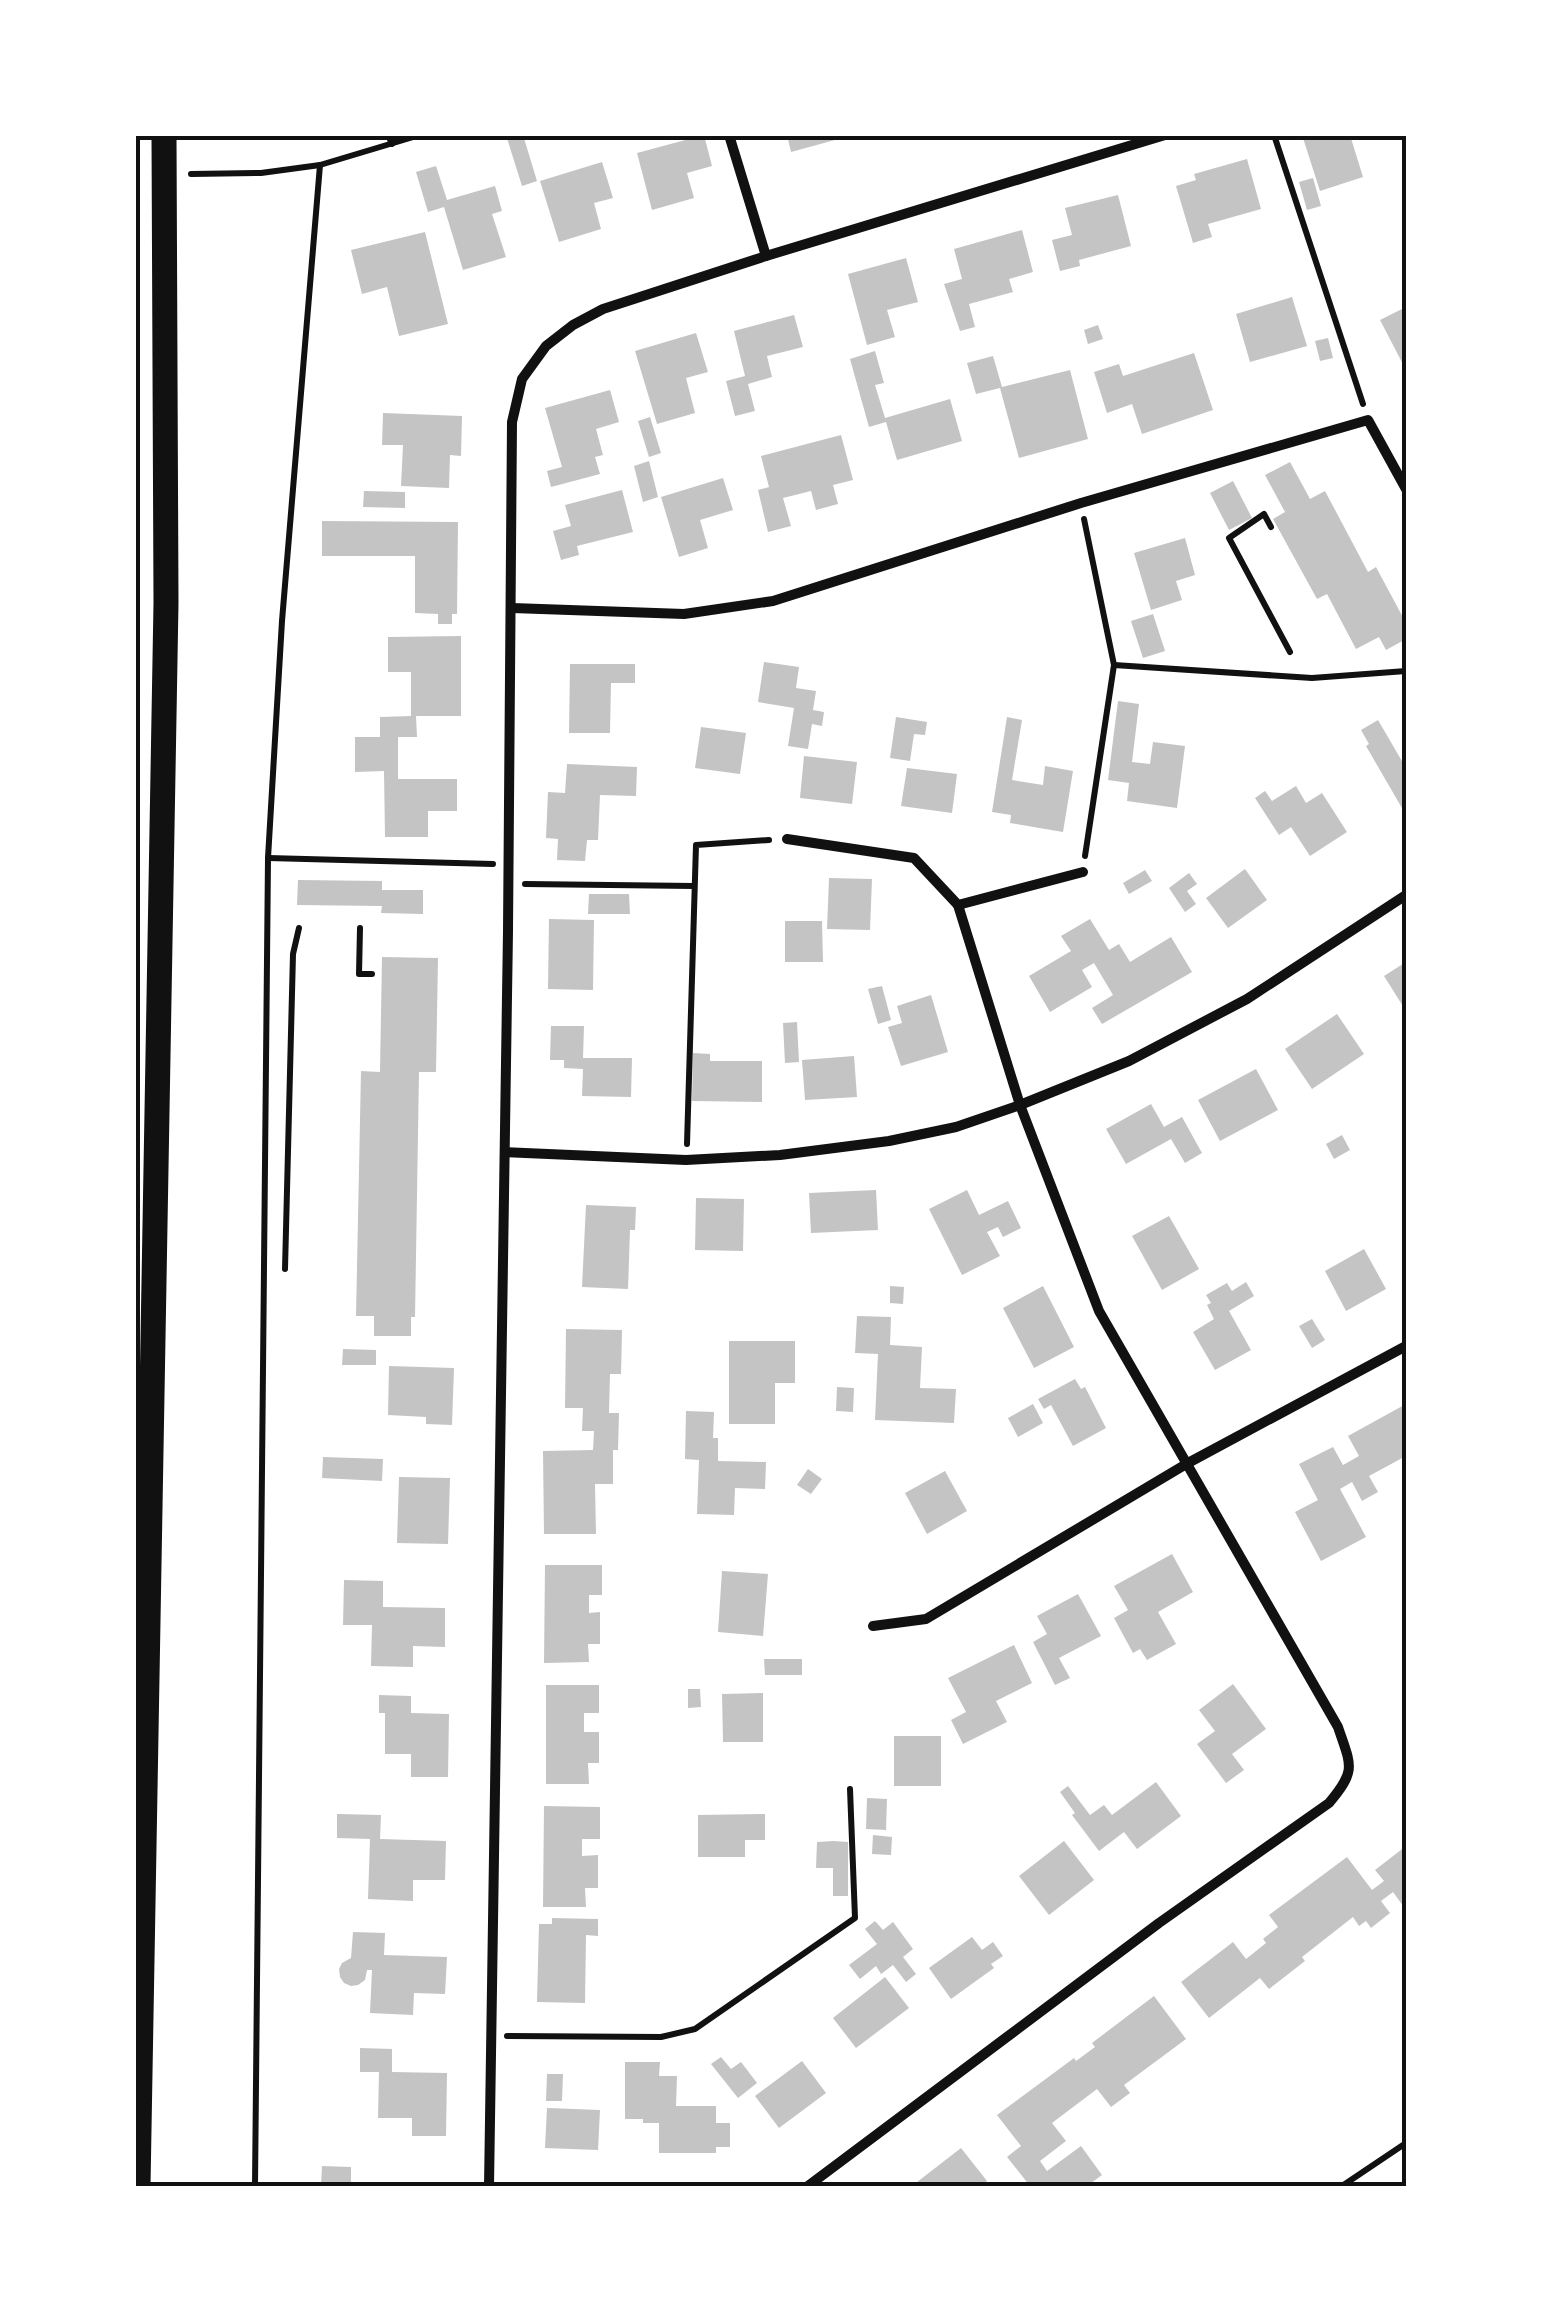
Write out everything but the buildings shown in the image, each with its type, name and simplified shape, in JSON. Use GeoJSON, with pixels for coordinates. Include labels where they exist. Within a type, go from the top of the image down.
{"type":"FeatureCollection","features":[{"type":"Feature","properties":{"kind":"main road"},"geometry":{"type":"LineString","coordinates":[[138,2186],[166,603],[164,135]]}},
{"type":"Feature","properties":{"kind":"street"},"geometry":{"type":"LineString","coordinates":[[729,135],[766,256]]}},
{"type":"Feature","properties":{"kind":"street"},"geometry":{"type":"LineString","coordinates":[[489,2186],[509,884],[512,422],[522,379],[546,346],[603,309],[1165,135]]}},
{"type":"Feature","properties":{"kind":"street"},"geometry":{"type":"LineString","coordinates":[[512,608],[684,614],[773,602],[1081,502],[1368,420],[1406,489]]}},
{"type":"Feature","properties":{"kind":"street"},"geometry":{"type":"LineString","coordinates":[[787,838],[914,858],[958,905],[1020,1104],[1099,1311],[1338,1727],[1349,1761],[1349,1780],[1329,1803],[1159,1923],[808,2186]]}},
{"type":"Feature","properties":{"kind":"street"},"geometry":{"type":"LineString","coordinates":[[958,905],[1083,872]]}},
{"type":"Feature","properties":{"kind":"street"},"geometry":{"type":"LineString","coordinates":[[505,1152],[686,1160],[889,1141],[956,1127],[1128,1060],[1247,1000],[1406,895]]}},
{"type":"Feature","properties":{"kind":"street"},"geometry":{"type":"LineString","coordinates":[[873,1626],[926,1619],[1188,1464],[1406,1346]]}},
{"type":"Feature","properties":{"kind":"path"},"geometry":{"type":"LineString","coordinates":[[388,135],[392,144]]}},
{"type":"Feature","properties":{"kind":"path"},"geometry":{"type":"LineString","coordinates":[[189,174],[262,173],[320,165],[420,135]]}},
{"type":"Feature","properties":{"kind":"path"},"geometry":{"type":"LineString","coordinates":[[1274,135],[1368,420]]}},
{"type":"Feature","properties":{"kind":"path"},"geometry":{"type":"LineString","coordinates":[[255,2186],[268,858],[282,622],[320,165]]}},
{"type":"Feature","properties":{"kind":"path"},"geometry":{"type":"LineString","coordinates":[[1081,502],[1114,666],[1083,872]]}},
{"type":"Feature","properties":{"kind":"path"},"geometry":{"type":"LineString","coordinates":[[1271,528],[1264,514],[1229,538],[1290,652]]}},
{"type":"Feature","properties":{"kind":"path"},"geometry":{"type":"LineString","coordinates":[[1114,666],[1312,678],[1406,671]]}},
{"type":"Feature","properties":{"kind":"path"},"geometry":{"type":"LineString","coordinates":[[686,1160],[696,845],[787,838]]}},
{"type":"Feature","properties":{"kind":"path"},"geometry":{"type":"LineString","coordinates":[[268,858],[509,864]]}},
{"type":"Feature","properties":{"kind":"path"},"geometry":{"type":"LineString","coordinates":[[509,884],[694,886]]}},
{"type":"Feature","properties":{"kind":"path"},"geometry":{"type":"LineString","coordinates":[[286,1269],[293,954],[299,928]]}},
{"type":"Feature","properties":{"kind":"path"},"geometry":{"type":"LineString","coordinates":[[360,928],[359,974],[372,974]]}},
{"type":"Feature","properties":{"kind":"path"},"geometry":{"type":"LineString","coordinates":[[532,2036],[661,2038],[695,2029],[855,1918],[850,1789]]}},
{"type":"Feature","properties":{"kind":"path"},"geometry":{"type":"LineString","coordinates":[[1342,2186],[1406,2143]]}}]}
